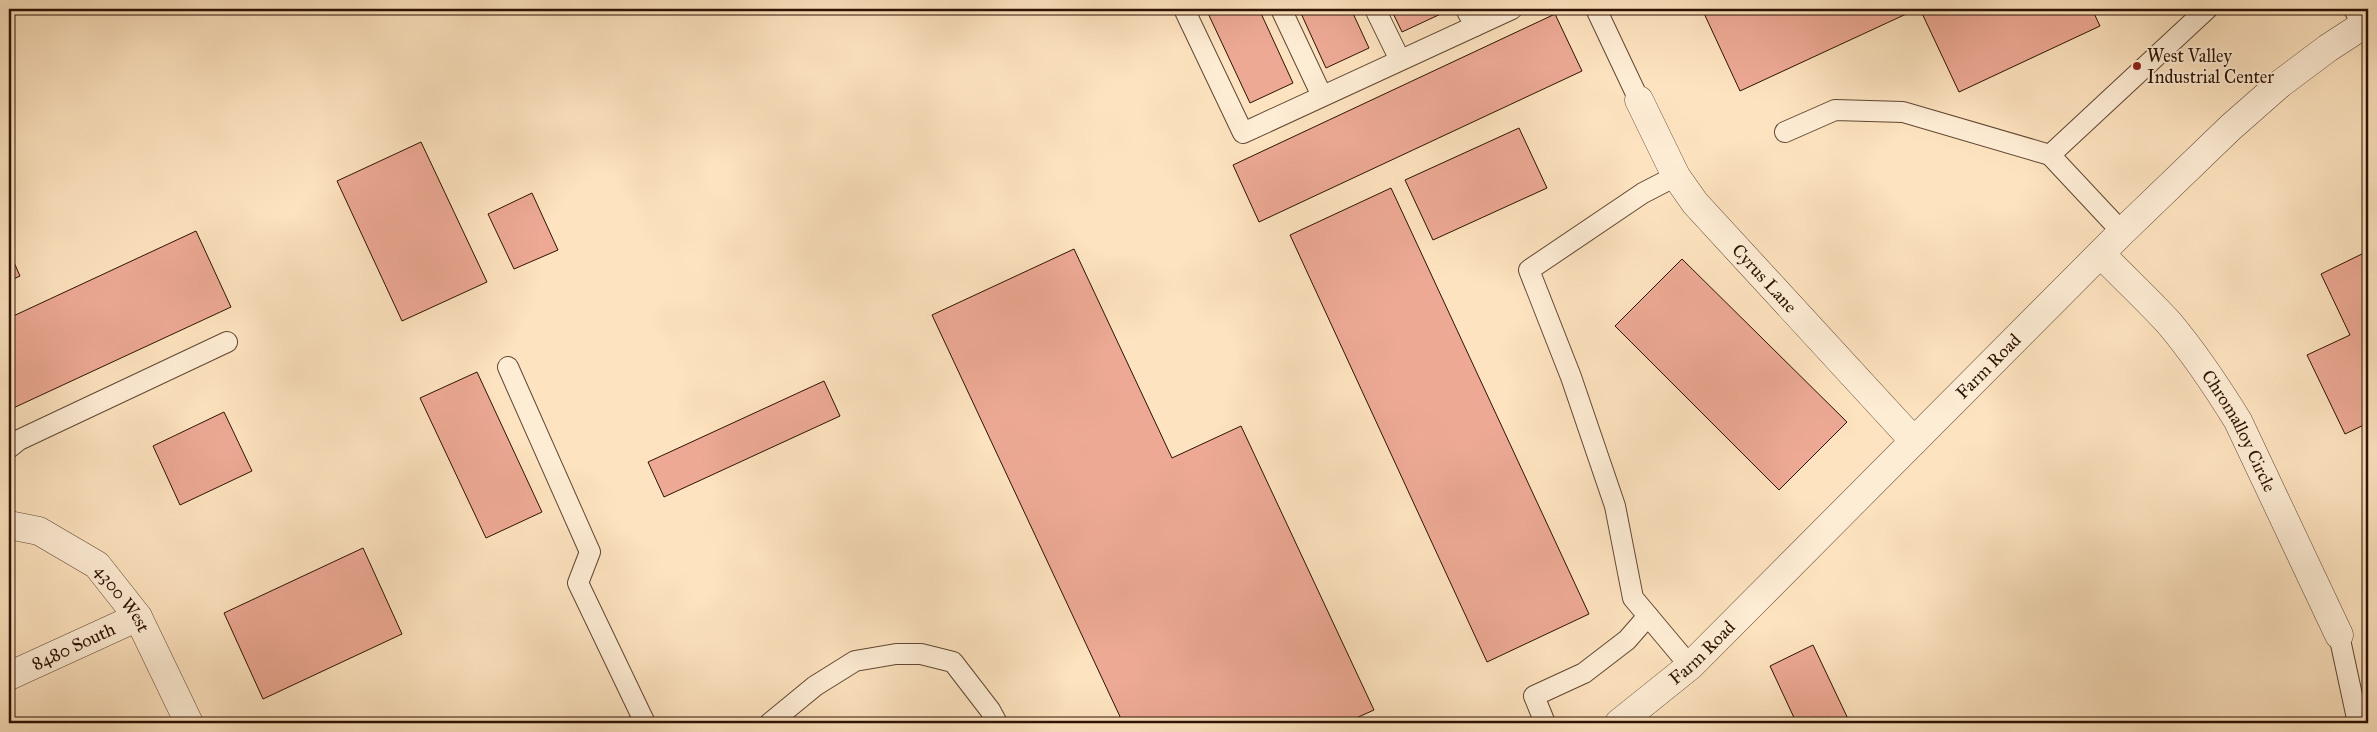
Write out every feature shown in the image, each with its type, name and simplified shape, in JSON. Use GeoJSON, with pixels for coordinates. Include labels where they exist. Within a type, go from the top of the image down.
{"type":"FeatureCollection","features":[{"type":"Feature","properties":{"kind":"street","name":"Farm Road"},"geometry":{"type":"LineString","coordinates":[[1619,723],[1690,666],[2122,232],[2231,127],[2280,84],[2362,19]]}},
{"type":"Feature","properties":{"kind":"street","name":"Cyrus Lane"},"geometry":{"type":"LineString","coordinates":[[1639,100],[1676,176],[1695,203],[1914,441]]}},
{"type":"Feature","properties":{"kind":"street","name":"Chromalloy Circle"},"geometry":{"type":"LineString","coordinates":[[2101,254],[2168,322],[2205,369],[2222,395],[2238,421],[2339,635]]}},
{"type":"Feature","properties":{"kind":"street","name":"4300 West"},"geometry":{"type":"LineString","coordinates":[[9,524],[39,531],[97,565],[138,617],[188,723]]}},
{"type":"Feature","properties":{"kind":"street","name":"8480 South"},"geometry":{"type":"LineString","coordinates":[[9,676],[138,617]]}},
{"type":"Feature","properties":{"kind":"lane"},"geometry":{"type":"LineString","coordinates":[[1184,9],[1243,133],[1400,60],[1470,17],[1512,9]]}},
{"type":"Feature","properties":{"kind":"lane"},"geometry":{"type":"LineString","coordinates":[[1281,9],[1322,96]]}},
{"type":"Feature","properties":{"kind":"lane"},"geometry":{"type":"LineString","coordinates":[[1375,9],[1400,60]]}},
{"type":"Feature","properties":{"kind":"lane"},"geometry":{"type":"LineString","coordinates":[[1596,9],[1639,100]]}},
{"type":"Feature","properties":{"kind":"lane"},"geometry":{"type":"LineString","coordinates":[[2050,155],[2207,9]]}},
{"type":"Feature","properties":{"kind":"lane"},"geometry":{"type":"LineString","coordinates":[[1786,132],[1835,110],[1903,112],[2050,155],[2122,232]]}},
{"type":"Feature","properties":{"kind":"lane"},"geometry":{"type":"LineString","coordinates":[[1676,176],[1643,193],[1529,270],[1571,377],[1615,506],[1633,598],[1690,666]]}},
{"type":"Feature","properties":{"kind":"lane"},"geometry":{"type":"LineString","coordinates":[[9,448],[19,440],[227,342]]}},
{"type":"Feature","properties":{"kind":"lane"},"geometry":{"type":"LineString","coordinates":[[508,367],[590,552],[578,583],[645,723]]}},
{"type":"Feature","properties":{"kind":"lane"},"geometry":{"type":"LineString","coordinates":[[1545,723],[1534,696],[1584,673],[1627,640],[1648,616]]}},
{"type":"Feature","properties":{"kind":"lane"},"geometry":{"type":"LineString","coordinates":[[2339,635],[2358,723]]}},
{"type":"Feature","properties":{"kind":"lane"},"geometry":{"type":"LineString","coordinates":[[770,723],[815,686],[855,661],[896,654],[921,654],[953,662],[998,723]]}},
{"type":"Feature","properties":{"kind":"building"},"geometry":{"type":"Polygon","coordinates":[[[1206,9],[1259,9],[1293,83],[1250,103],[1206,9]]]}},
{"type":"Feature","properties":{"kind":"building"},"geometry":{"type":"Polygon","coordinates":[[[1299,9],[1351,9],[1369,48],[1326,68],[1299,9]]]}},
{"type":"Feature","properties":{"kind":"building"},"geometry":{"type":"Polygon","coordinates":[[[1391,9],[1443,9],[1445,12],[1402,32],[1391,9]]]}},
{"type":"Feature","properties":{"kind":"building"},"geometry":{"type":"Polygon","coordinates":[[[1702,9],[1917,9],[1740,91],[1702,9]]]}},
{"type":"Feature","properties":{"kind":"building"},"geometry":{"type":"Polygon","coordinates":[[[1920,9],[2092,9],[2100,26],[1959,92],[1920,9]]]}},
{"type":"Feature","properties":{"kind":"building"},"geometry":{"type":"Polygon","coordinates":[[[1555,14],[1582,71],[1259,222],[1233,165],[1555,14]]]}},
{"type":"Feature","properties":{"kind":"building"},"geometry":{"type":"Polygon","coordinates":[[[1519,128],[1547,188],[1433,240],[1405,180],[1519,128]]]}},
{"type":"Feature","properties":{"kind":"building"},"geometry":{"type":"Polygon","coordinates":[[[421,142],[487,282],[402,321],[337,181],[421,142]]]}},
{"type":"Feature","properties":{"kind":"building"},"geometry":{"type":"Polygon","coordinates":[[[1391,188],[1589,614],[1487,662],[1290,235],[1391,188]]]}},
{"type":"Feature","properties":{"kind":"building"},"geometry":{"type":"Polygon","coordinates":[[[532,193],[558,250],[514,269],[488,214],[532,193]]]}},
{"type":"Feature","properties":{"kind":"building"},"geometry":{"type":"Polygon","coordinates":[[[196,231],[231,307],[9,410],[9,318],[196,231]]]}},
{"type":"Feature","properties":{"kind":"building"},"geometry":{"type":"Polygon","coordinates":[[[1074,249],[1172,458],[1241,426],[1374,710],[1345,723],[1123,723],[932,315],[1074,249]]]}},
{"type":"Feature","properties":{"kind":"building"},"geometry":{"type":"Polygon","coordinates":[[[9,251],[20,276],[9,281],[9,251]]]}},
{"type":"Feature","properties":{"kind":"building"},"geometry":{"type":"Polygon","coordinates":[[[2368,251],[2368,423],[2345,434],[2307,355],[2350,335],[2321,274],[2368,251]]]}},
{"type":"Feature","properties":{"kind":"building"},"geometry":{"type":"Polygon","coordinates":[[[1682,259],[1847,422],[1779,490],[1615,326],[1682,259]]]}},
{"type":"Feature","properties":{"kind":"building"},"geometry":{"type":"Polygon","coordinates":[[[477,372],[542,512],[486,538],[420,398],[477,372]]]}},
{"type":"Feature","properties":{"kind":"building"},"geometry":{"type":"Polygon","coordinates":[[[824,381],[840,416],[664,497],[648,462],[824,381]]]}},
{"type":"Feature","properties":{"kind":"building"},"geometry":{"type":"Polygon","coordinates":[[[224,412],[252,471],[180,505],[153,446],[224,412]]]}},
{"type":"Feature","properties":{"kind":"building"},"geometry":{"type":"Polygon","coordinates":[[[363,548],[402,634],[263,699],[224,613],[363,548]]]}},
{"type":"Feature","properties":{"kind":"building"},"geometry":{"type":"Polygon","coordinates":[[[1813,645],[1850,723],[1796,722],[1770,666],[1813,645]]]}},
{"type":"Feature","properties":{"kind":"place","name":"West Valley Industrial Center"},"geometry":{"type":"Point","coordinates":[2137,66]}}]}
